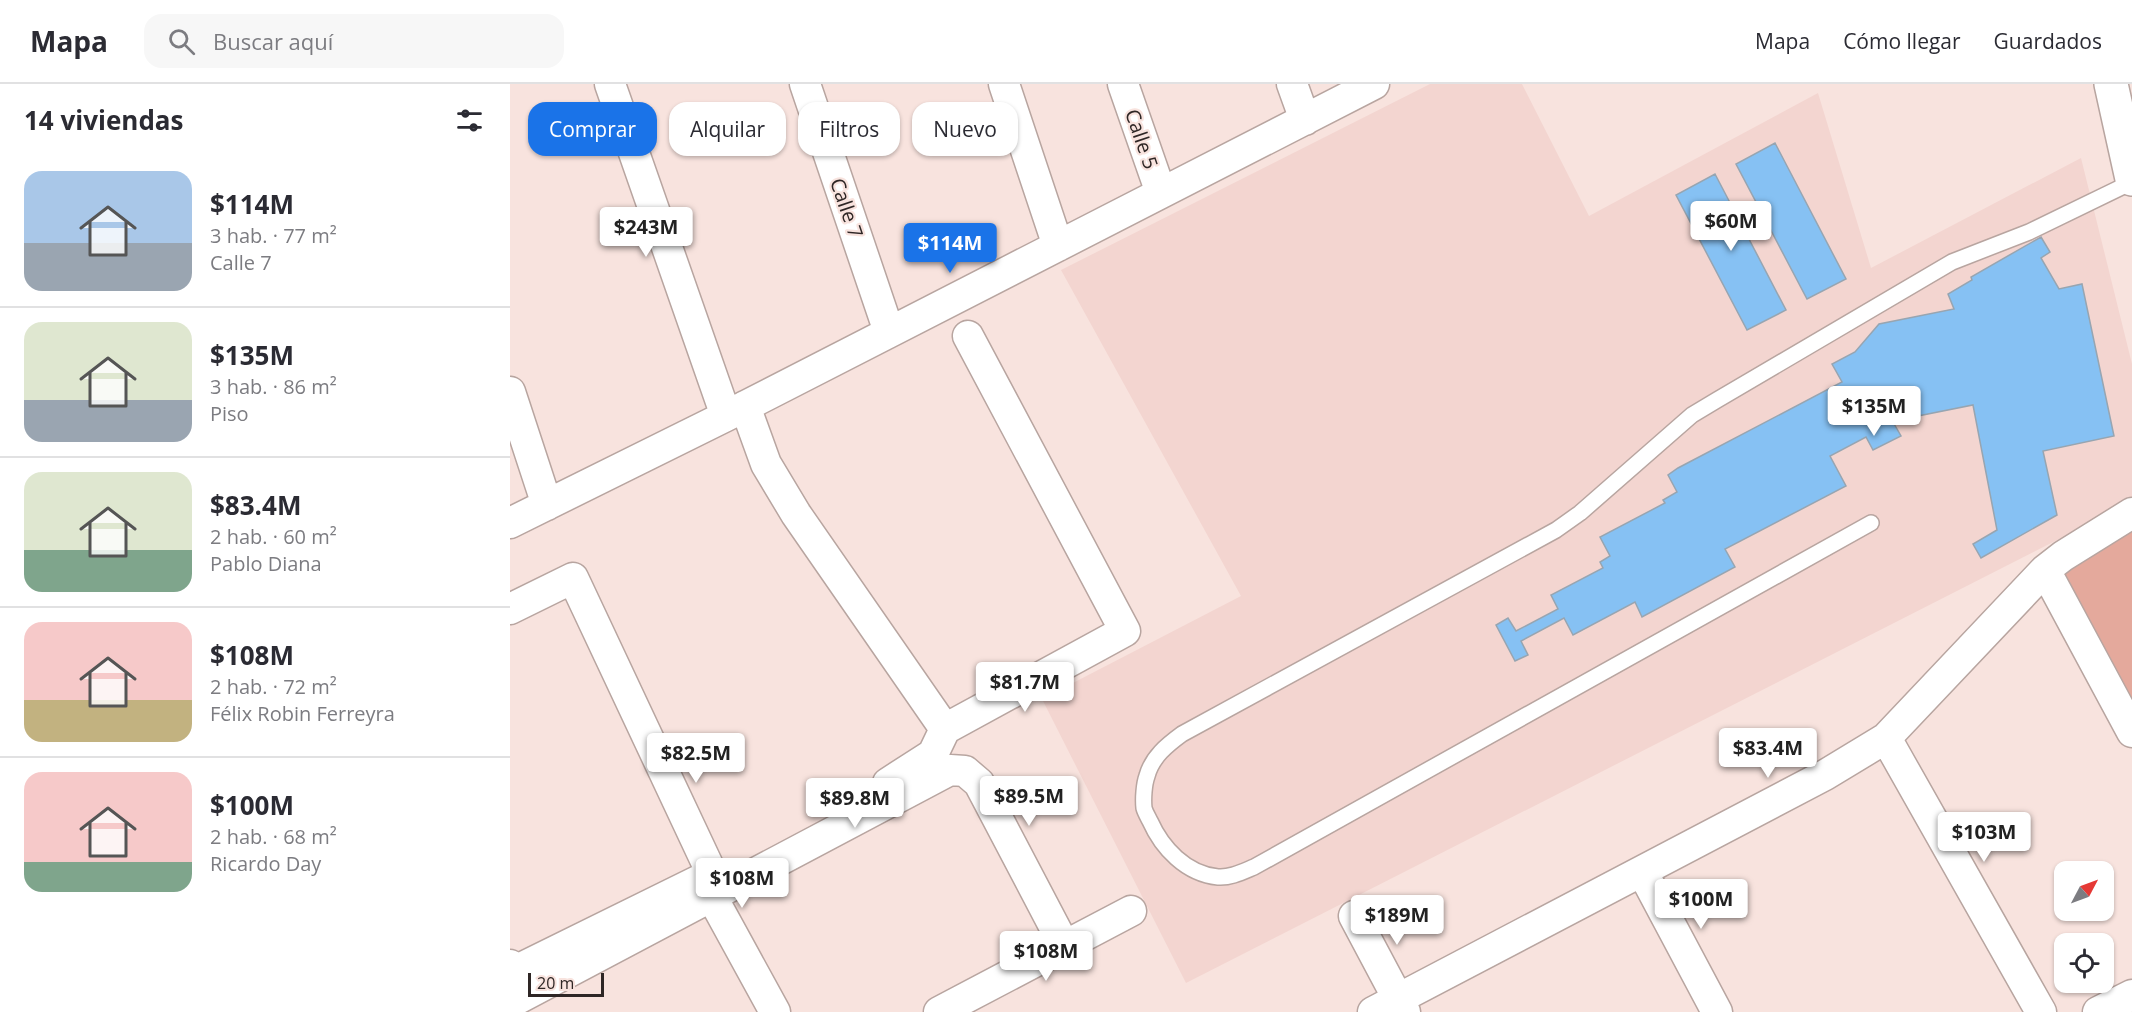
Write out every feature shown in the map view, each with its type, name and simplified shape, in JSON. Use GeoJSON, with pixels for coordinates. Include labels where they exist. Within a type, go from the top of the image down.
{"type":"FeatureCollection","features":[{"type":"Feature","properties":{"kind":"main road"},"geometry":{"type":"LineString","coordinates":[[2111,84],[2132,181]]}},
{"type":"Feature","properties":{"kind":"street"},"geometry":{"type":"LineString","coordinates":[[610,84],[736,411],[796,514],[945,729]]}},
{"type":"Feature","properties":{"kind":"street","name":"Calle 7"},"geometry":{"type":"LineString","coordinates":[[805,84],[890,332]]}},
{"type":"Feature","properties":{"kind":"street"},"geometry":{"type":"LineString","coordinates":[[1004,84],[1058,246]]}},
{"type":"Feature","properties":{"kind":"street","name":"Calle 5"},"geometry":{"type":"LineString","coordinates":[[1123,84],[1161,193]]}},
{"type":"Feature","properties":{"kind":"street"},"geometry":{"type":"LineString","coordinates":[[1292,84],[1305,120]]}},
{"type":"Feature","properties":{"kind":"street"},"geometry":{"type":"LineString","coordinates":[[510,523],[736,411],[1374,84]]}},
{"type":"Feature","properties":{"kind":"street"},"geometry":{"type":"LineString","coordinates":[[510,1003],[875,792],[933,754],[945,729],[1125,632],[968,336]]}},
{"type":"Feature","properties":{"kind":"street"},"geometry":{"type":"LineString","coordinates":[[510,392],[547,505]]}},
{"type":"Feature","properties":{"kind":"street"},"geometry":{"type":"LineString","coordinates":[[1354,916],[1392,1008],[1642,871],[1826,776],[1886,738],[2045,570],[2063,556],[2132,513]]}},
{"type":"Feature","properties":{"kind":"street"},"geometry":{"type":"LineString","coordinates":[[2045,570],[2132,732]]}},
{"type":"Feature","properties":{"kind":"street"},"geometry":{"type":"LineString","coordinates":[[510,609],[573,578],[712,886],[775,1012]]}},
{"type":"Feature","properties":{"kind":"street"},"geometry":{"type":"LineString","coordinates":[[1886,738],[2041,1012]]}},
{"type":"Feature","properties":{"kind":"street"},"geometry":{"type":"LineString","coordinates":[[510,965],[513,972],[712,886],[950,770],[965,771],[979,783],[1064,945]]}},
{"type":"Feature","properties":{"kind":"street"},"geometry":{"type":"LineString","coordinates":[[1642,871],[1717,1012]]}},
{"type":"Feature","properties":{"kind":"street"},"geometry":{"type":"LineString","coordinates":[[939,1012],[1131,911]]}},
{"type":"Feature","properties":{"kind":"street"},"geometry":{"type":"LineString","coordinates":[[2098,1012],[2132,995]]}},
{"type":"Feature","properties":{"kind":"lane"},"geometry":{"type":"LineString","coordinates":[[1871,523],[1254,867],[1220,877],[1201,873],[1182,863],[1158,838],[1144,809],[1146,776],[1154,759],[1168,744],[1182,734],[1556,530],[1580,513],[1692,416],[1952,262],[2029,232],[2132,181]]}},
{"type":"Feature","properties":{"kind":"shaded area"},"geometry":{"type":"Polygon","coordinates":[[[1430,84],[1522,84],[1589,216],[1818,93],[1871,268],[2081,158],[2132,364],[2132,502],[1186,983],[1042,699],[1241,596],[1061,270],[1430,84]]]}},
{"type":"Feature","properties":{"kind":"shaded area"},"geometry":{"type":"Polygon","coordinates":[[[2132,528],[2132,699],[2063,570],[2132,528]]]}},
{"type":"Feature","properties":{"kind":"building"},"geometry":{"type":"Polygon","coordinates":[[[1775,143],[1846,279],[1807,299],[1736,164],[1775,143]]]}},
{"type":"Feature","properties":{"kind":"building"},"geometry":{"type":"Polygon","coordinates":[[[1715,174],[1786,310],[1747,330],[1676,195],[1715,174]]]}},
{"type":"Feature","properties":{"kind":"building"},"geometry":{"type":"Polygon","coordinates":[[[2041,237],[2050,252],[2041,258],[2059,289],[2082,284],[2114,436],[2043,451],[2057,515],[1981,558],[1973,544],[1997,530],[1973,405],[1898,420],[1893,422],[1901,436],[1873,450],[1866,437],[1830,456],[1846,486],[1725,549],[1735,567],[1642,617],[1635,602],[1573,635],[1564,618],[1521,641],[1528,655],[1515,661],[1496,625],[1508,618],[1516,631],[1558,609],[1551,595],[1603,568],[1600,562],[1610,556],[1600,537],[1665,503],[1663,500],[1677,492],[1668,475],[1842,382],[1832,364],[1855,352],[1879,324],[1954,309],[1948,294],[1972,280],[1971,277],[2041,237]]]}}]}
